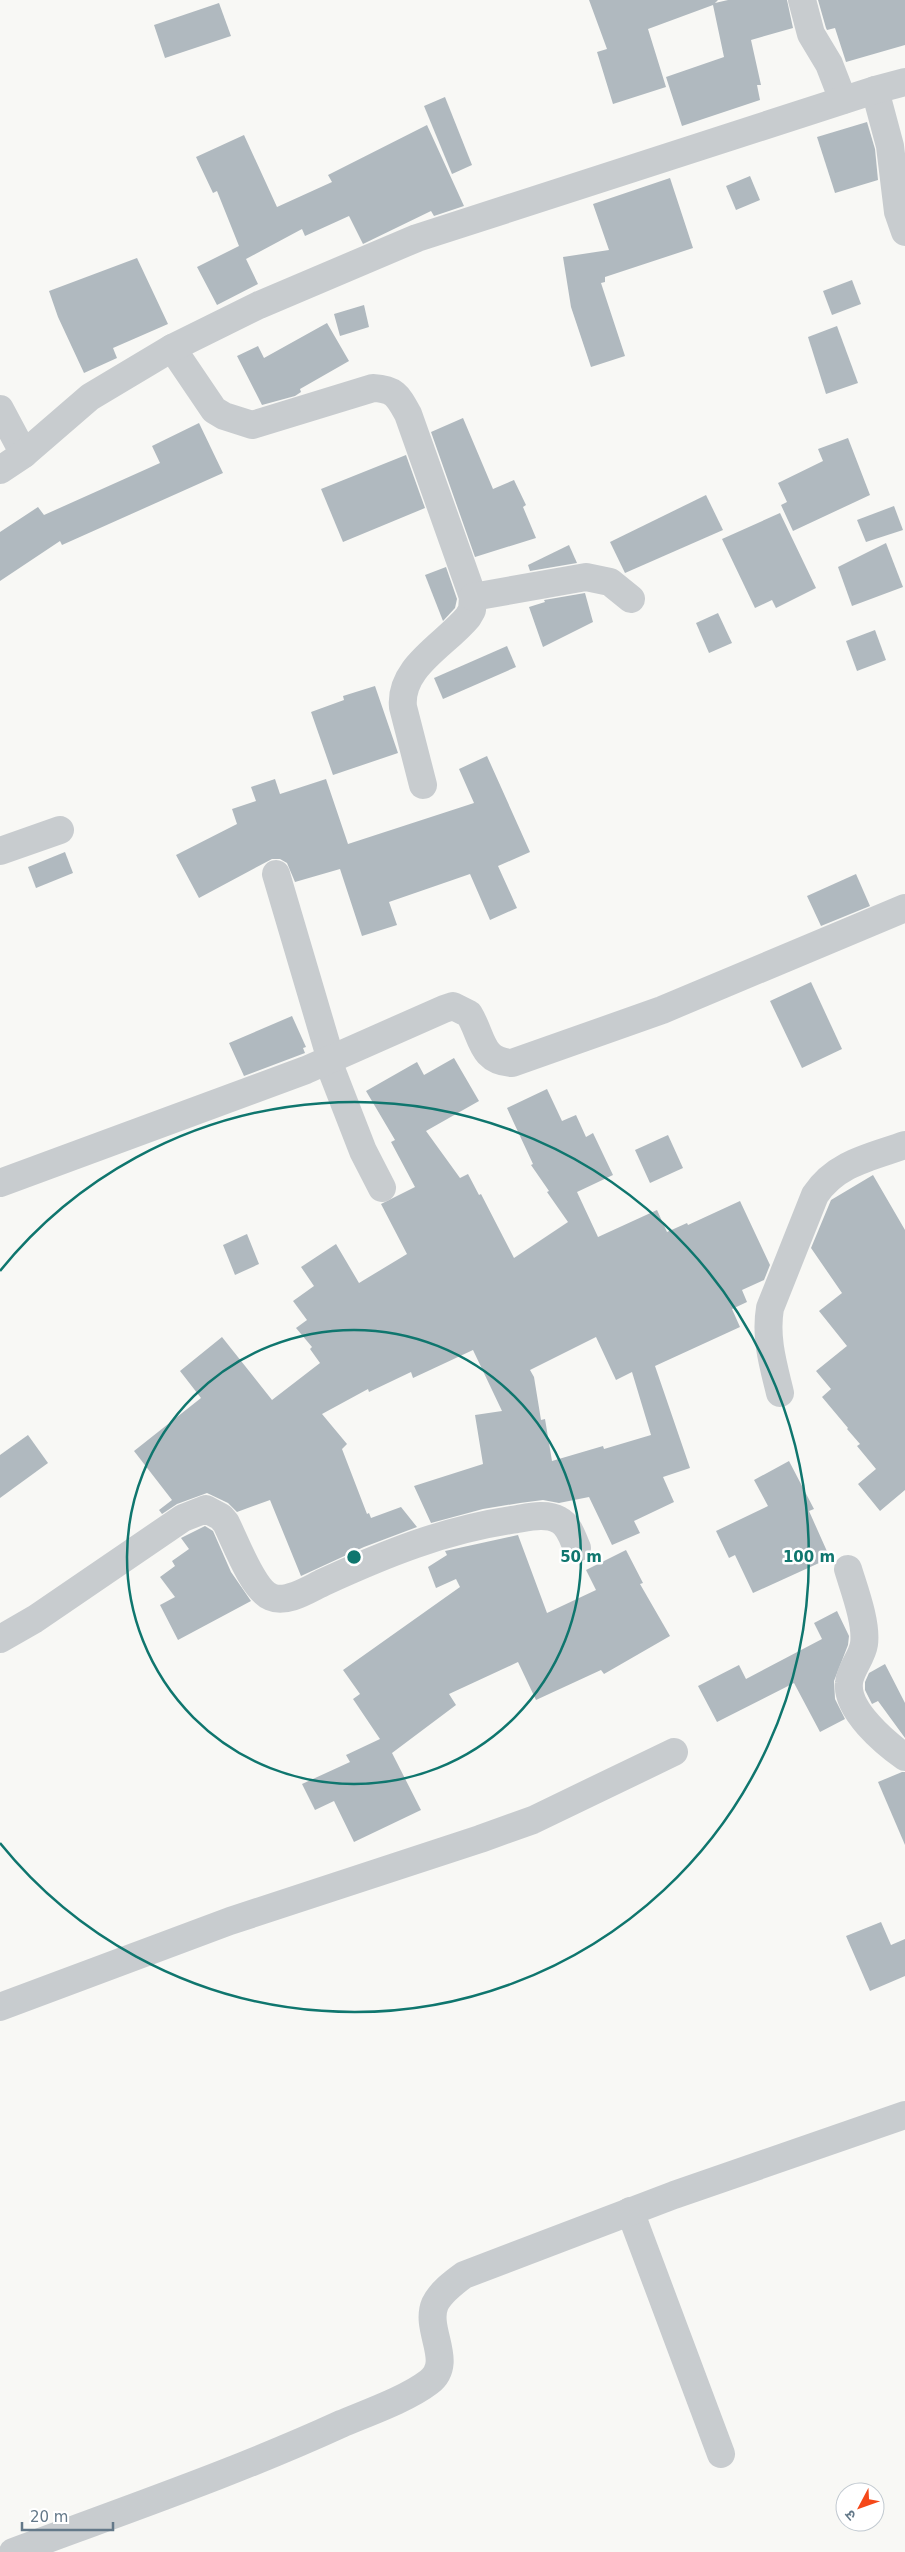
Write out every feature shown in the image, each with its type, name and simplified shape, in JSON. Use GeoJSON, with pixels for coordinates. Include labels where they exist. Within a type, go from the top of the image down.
{"type":"FeatureCollection","features":[{"type":"Feature","properties":{"kind":"street"},"geometry":{"type":"LineString","coordinates":[[802,0],[811,34],[829,64],[843,100]]}},
{"type":"Feature","properties":{"kind":"street"},"geometry":{"type":"LineString","coordinates":[[0,470],[24,454],[90,397],[172,348],[259,305],[417,238],[874,90],[905,82]]}},
{"type":"Feature","properties":{"kind":"street"},"geometry":{"type":"LineString","coordinates":[[874,90],[890,146],[898,212],[905,232]]}},
{"type":"Feature","properties":{"kind":"street"},"geometry":{"type":"LineString","coordinates":[[172,348],[214,410],[224,416],[252,426],[373,388],[388,389],[396,394],[408,414],[473,597],[472,610],[468,617],[416,668],[406,680],[402,695],[402,707],[423,785]]}},
{"type":"Feature","properties":{"kind":"street"},"geometry":{"type":"LineString","coordinates":[[0,409],[24,454]]}},
{"type":"Feature","properties":{"kind":"street"},"geometry":{"type":"LineString","coordinates":[[473,597],[586,577],[610,582],[632,599]]}},
{"type":"Feature","properties":{"kind":"street"},"geometry":{"type":"LineString","coordinates":[[0,851],[60,830]]}},
{"type":"Feature","properties":{"kind":"street"},"geometry":{"type":"LineString","coordinates":[[276,874],[329,1060],[363,1150],[382,1188]]}},
{"type":"Feature","properties":{"kind":"street"},"geometry":{"type":"LineString","coordinates":[[0,1183],[329,1060],[453,1006],[469,1014],[486,1051],[492,1059],[512,1063],[662,1010],[905,908]]}},
{"type":"Feature","properties":{"kind":"street"},"geometry":{"type":"LineString","coordinates":[[780,1393],[768,1342],[767,1326],[770,1308],[815,1194],[823,1183],[840,1169],[905,1145]]}},
{"type":"Feature","properties":{"kind":"street"},"geometry":{"type":"LineString","coordinates":[[0,1639],[35,1619],[183,1518],[206,1509],[221,1517],[226,1523],[256,1583],[264,1593],[278,1599],[297,1595],[392,1551],[427,1538],[488,1524],[533,1517],[554,1518],[564,1523],[577,1548]]}},
{"type":"Feature","properties":{"kind":"street"},"geometry":{"type":"LineString","coordinates":[[848,1569],[858,1602],[865,1642],[860,1658],[850,1676],[849,1685],[852,1701],[863,1719],[878,1736],[905,1757]]}},
{"type":"Feature","properties":{"kind":"street"},"geometry":{"type":"LineString","coordinates":[[0,2007],[230,1921],[480,1840],[532,1820],[674,1752]]}},
{"type":"Feature","properties":{"kind":"street"},"geometry":{"type":"LineString","coordinates":[[13,2552],[308,2439],[418,2389],[437,2376],[440,2367],[432,2317],[436,2304],[446,2289],[464,2275],[630,2212],[905,2115]]}},
{"type":"Feature","properties":{"kind":"street"},"geometry":{"type":"LineString","coordinates":[[630,2212],[721,2454]]}},
{"type":"Feature","properties":{"kind":"building"},"geometry":{"type":"Polygon","coordinates":[[[589,0],[718,0],[715,3],[728,0],[787,0],[793,28],[751,40],[761,85],[757,85],[760,100],[682,126],[666,77],[724,57],[713,5],[648,29],[666,87],[613,104],[597,52],[607,49],[589,0]]]}},
{"type":"Feature","properties":{"kind":"building"},"geometry":{"type":"Polygon","coordinates":[[[818,0],[905,0],[905,45],[846,62],[835,28],[827,30],[826,28],[818,0]]]}},
{"type":"Feature","properties":{"kind":"building"},"geometry":{"type":"Polygon","coordinates":[[[219,3],[231,36],[165,58],[154,25],[219,3]]]}},
{"type":"Feature","properties":{"kind":"building"},"geometry":{"type":"Polygon","coordinates":[[[445,97],[472,165],[452,174],[424,106],[445,97]]]}},
{"type":"Feature","properties":{"kind":"building"},"geometry":{"type":"Polygon","coordinates":[[[867,122],[875,149],[878,180],[835,193],[817,137],[867,122]]]}},
{"type":"Feature","properties":{"kind":"building"},"geometry":{"type":"Polygon","coordinates":[[[427,125],[464,206],[434,216],[431,211],[363,244],[349,216],[305,236],[302,229],[246,259],[258,284],[217,305],[197,267],[239,246],[217,191],[213,193],[196,157],[244,135],[277,207],[332,182],[328,175],[427,125]]]}},
{"type":"Feature","properties":{"kind":"building"},"geometry":{"type":"Polygon","coordinates":[[[750,176],[760,200],[736,210],[726,186],[750,176]]]}},
{"type":"Feature","properties":{"kind":"building"},"geometry":{"type":"Polygon","coordinates":[[[670,178],[693,248],[605,277],[605,282],[601,283],[625,356],[591,367],[571,307],[563,257],[609,250],[593,204],[670,178]]]}},
{"type":"Feature","properties":{"kind":"building"},"geometry":{"type":"Polygon","coordinates":[[[137,258],[168,324],[113,348],[117,358],[84,373],[58,317],[49,291],[137,258]]]}},
{"type":"Feature","properties":{"kind":"building"},"geometry":{"type":"Polygon","coordinates":[[[852,280],[861,304],[832,315],[823,291],[852,280]]]}},
{"type":"Feature","properties":{"kind":"building"},"geometry":{"type":"Polygon","coordinates":[[[364,305],[369,327],[340,336],[334,314],[364,305]]]}},
{"type":"Feature","properties":{"kind":"building"},"geometry":{"type":"Polygon","coordinates":[[[327,323],[349,361],[300,389],[301,392],[295,396],[262,405],[237,356],[258,346],[264,358],[327,323]]]}},
{"type":"Feature","properties":{"kind":"building"},"geometry":{"type":"Polygon","coordinates":[[[837,326],[858,383],[826,394],[808,337],[837,326]]]}},
{"type":"Feature","properties":{"kind":"building"},"geometry":{"type":"Polygon","coordinates":[[[463,418],[493,489],[514,480],[526,505],[523,507],[536,538],[475,557],[431,432],[463,418]]]}},
{"type":"Feature","properties":{"kind":"building"},"geometry":{"type":"Polygon","coordinates":[[[199,423],[223,473],[62,545],[60,541],[0,581],[0,532],[38,507],[44,515],[160,463],[152,446],[199,423]]]}},
{"type":"Feature","properties":{"kind":"building"},"geometry":{"type":"Polygon","coordinates":[[[848,438],[870,495],[793,531],[781,505],[787,502],[778,483],[823,461],[818,449],[848,438]]]}},
{"type":"Feature","properties":{"kind":"building"},"geometry":{"type":"Polygon","coordinates":[[[406,455],[425,508],[343,542],[321,489],[406,455]]]}},
{"type":"Feature","properties":{"kind":"building"},"geometry":{"type":"Polygon","coordinates":[[[706,495],[723,530],[625,573],[610,542],[706,495]]]}},
{"type":"Feature","properties":{"kind":"building"},"geometry":{"type":"Polygon","coordinates":[[[894,506],[903,530],[866,542],[857,520],[894,506]]]}},
{"type":"Feature","properties":{"kind":"building"},"geometry":{"type":"Polygon","coordinates":[[[780,513],[816,588],[776,608],[772,600],[755,608],[722,539],[780,513]]]}},
{"type":"Feature","properties":{"kind":"building"},"geometry":{"type":"Polygon","coordinates":[[[886,543],[903,587],[852,606],[838,567],[886,543]]]}},
{"type":"Feature","properties":{"kind":"building"},"geometry":{"type":"Polygon","coordinates":[[[569,545],[577,563],[530,571],[528,565],[569,545]]]}},
{"type":"Feature","properties":{"kind":"building"},"geometry":{"type":"Polygon","coordinates":[[[446,567],[457,599],[455,608],[443,621],[425,575],[446,567]]]}},
{"type":"Feature","properties":{"kind":"building"},"geometry":{"type":"Polygon","coordinates":[[[585,593],[593,622],[543,647],[529,607],[545,602],[544,600],[585,593]]]}},
{"type":"Feature","properties":{"kind":"building"},"geometry":{"type":"Polygon","coordinates":[[[718,613],[732,643],[709,653],[696,623],[718,613]]]}},
{"type":"Feature","properties":{"kind":"building"},"geometry":{"type":"Polygon","coordinates":[[[875,630],[886,660],[857,671],[846,641],[875,630]]]}},
{"type":"Feature","properties":{"kind":"building"},"geometry":{"type":"Polygon","coordinates":[[[507,646],[516,667],[443,699],[434,678],[507,646]]]}},
{"type":"Feature","properties":{"kind":"building"},"geometry":{"type":"Polygon","coordinates":[[[375,686],[398,753],[333,775],[311,712],[344,700],[343,696],[375,686]]]}},
{"type":"Feature","properties":{"kind":"building"},"geometry":{"type":"Polygon","coordinates":[[[487,756],[530,852],[498,866],[517,908],[490,920],[470,874],[389,902],[397,925],[362,936],[340,869],[295,882],[287,863],[280,859],[272,859],[199,898],[176,855],[237,824],[232,809],[256,801],[251,787],[275,779],[280,794],[326,779],[348,844],[474,803],[459,769],[487,756]]]}},
{"type":"Feature","properties":{"kind":"building"},"geometry":{"type":"Polygon","coordinates":[[[65,852],[73,873],[36,888],[28,867],[65,852]]]}},
{"type":"Feature","properties":{"kind":"building"},"geometry":{"type":"Polygon","coordinates":[[[856,874],[870,906],[821,926],[807,896],[856,874]]]}},
{"type":"Feature","properties":{"kind":"building"},"geometry":{"type":"Polygon","coordinates":[[[811,982],[842,1049],[802,1068],[770,1001],[811,982]]]}},
{"type":"Feature","properties":{"kind":"building"},"geometry":{"type":"Polygon","coordinates":[[[292,1016],[306,1047],[303,1048],[305,1053],[244,1076],[229,1043],[292,1016]]]}},
{"type":"Feature","properties":{"kind":"building"},"geometry":{"type":"Polygon","coordinates":[[[454,1058],[479,1101],[426,1131],[460,1178],[468,1174],[479,1195],[481,1194],[514,1258],[568,1222],[531,1165],[533,1164],[507,1108],[547,1089],[562,1121],[576,1115],[586,1137],[593,1133],[613,1175],[577,1192],[598,1237],[657,1210],[667,1232],[687,1223],[688,1225],[740,1201],[770,1265],[764,1280],[742,1290],[747,1302],[732,1309],[740,1327],[655,1366],[690,1468],[663,1477],[674,1502],[634,1521],[640,1533],[612,1545],[589,1497],[559,1503],[543,1500],[483,1509],[431,1523],[414,1486],[483,1464],[475,1415],[502,1411],[473,1350],[413,1378],[411,1372],[369,1392],[368,1389],[322,1414],[347,1444],[342,1449],[367,1514],[369,1513],[371,1518],[401,1507],[417,1527],[364,1547],[301,1576],[270,1500],[237,1512],[228,1503],[207,1493],[177,1504],[162,1514],[159,1510],[172,1500],[134,1451],[201,1398],[180,1371],[222,1337],[272,1400],[320,1363],[310,1349],[312,1347],[296,1328],[307,1320],[293,1301],[314,1286],[301,1267],[336,1244],[359,1283],[407,1254],[381,1204],[415,1187],[391,1142],[395,1140],[366,1091],[417,1062],[424,1075],[454,1058]],[[596,1337],[530,1370],[534,1377],[541,1420],[545,1419],[552,1461],[603,1446],[604,1449],[651,1435],[632,1372],[616,1380],[596,1337]]]}},
{"type":"Feature","properties":{"kind":"building"},"geometry":{"type":"Polygon","coordinates":[[[668,1135],[683,1168],[650,1183],[635,1150],[668,1135]]]}},
{"type":"Feature","properties":{"kind":"building"},"geometry":{"type":"Polygon","coordinates":[[[873,1175],[905,1230],[905,1490],[880,1511],[858,1484],[876,1469],[857,1446],[860,1444],[848,1428],[822,1397],[831,1389],[816,1371],[847,1346],[819,1311],[842,1293],[811,1248],[831,1200],[873,1175]]]}},
{"type":"Feature","properties":{"kind":"building"},"geometry":{"type":"Polygon","coordinates":[[[247,1234],[259,1264],[235,1275],[223,1245],[247,1234]]]}},
{"type":"Feature","properties":{"kind":"building"},"geometry":{"type":"Polygon","coordinates":[[[28,1435],[48,1463],[0,1498],[0,1455],[28,1435]]]}},
{"type":"Feature","properties":{"kind":"building"},"geometry":{"type":"Polygon","coordinates":[[[789,1461],[814,1509],[809,1511],[830,1558],[753,1593],[735,1555],[729,1558],[716,1531],[768,1506],[754,1480],[789,1461]]]}},
{"type":"Feature","properties":{"kind":"building"},"geometry":{"type":"Polygon","coordinates":[[[205,1526],[213,1531],[231,1572],[251,1601],[178,1640],[160,1605],[175,1597],[160,1577],[175,1566],[172,1561],[189,1549],[181,1538],[205,1526]]]}},
{"type":"Feature","properties":{"kind":"building"},"geometry":{"type":"Polygon","coordinates":[[[518,1535],[547,1613],[596,1590],[586,1570],[626,1550],[643,1583],[640,1584],[670,1636],[604,1674],[601,1670],[536,1700],[518,1662],[449,1694],[456,1705],[392,1753],[421,1810],[354,1842],[334,1801],[315,1810],[302,1784],[350,1762],[346,1755],[380,1739],[353,1699],[360,1694],[343,1670],[460,1587],[456,1579],[436,1588],[428,1567],[447,1555],[445,1551],[518,1535]]]}},
{"type":"Feature","properties":{"kind":"building"},"geometry":{"type":"Polygon","coordinates":[[[837,1611],[849,1636],[848,1645],[834,1681],[835,1699],[845,1719],[820,1732],[794,1683],[717,1722],[698,1686],[739,1665],[746,1679],[822,1639],[814,1623],[837,1611]]]}},
{"type":"Feature","properties":{"kind":"building"},"geometry":{"type":"Polygon","coordinates":[[[885,1664],[905,1703],[905,1738],[878,1701],[872,1704],[865,1690],[865,1682],[869,1673],[885,1664]]]}},
{"type":"Feature","properties":{"kind":"building"},"geometry":{"type":"Polygon","coordinates":[[[905,1772],[905,1845],[878,1782],[905,1772]]]}},
{"type":"Feature","properties":{"kind":"building"},"geometry":{"type":"Polygon","coordinates":[[[881,1922],[891,1945],[905,1939],[905,1976],[870,1991],[846,1936],[881,1922]]]}}]}
